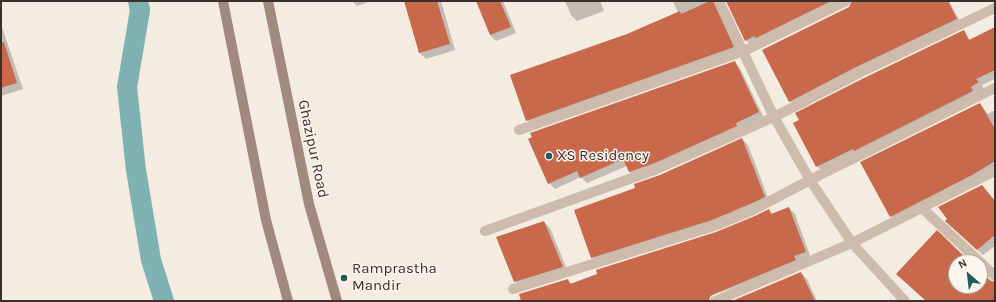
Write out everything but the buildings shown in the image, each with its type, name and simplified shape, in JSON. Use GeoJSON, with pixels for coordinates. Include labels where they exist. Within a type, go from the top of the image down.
{"type":"FeatureCollection","features":[{"type":"Feature","properties":{"kind":"main road"},"geometry":{"type":"LineString","coordinates":[[223,1],[266,220],[288,301]]}},
{"type":"Feature","properties":{"kind":"main road","name":"Ghazipur Road"},"geometry":{"type":"LineString","coordinates":[[268,1],[309,204],[337,301]]}},
{"type":"Feature","properties":{"kind":"street"},"geometry":{"type":"LineString","coordinates":[[719,1],[774,117],[810,180],[852,243],[906,301]]}},
{"type":"Feature","properties":{"kind":"street"},"geometry":{"type":"LineString","coordinates":[[519,130],[744,51],[846,1]]}},
{"type":"Feature","properties":{"kind":"street"},"geometry":{"type":"LineString","coordinates":[[485,231],[658,169],[774,117],[859,73],[995,8]]}},
{"type":"Feature","properties":{"kind":"street"},"geometry":{"type":"LineString","coordinates":[[513,289],[714,226],[753,210],[995,88]]}},
{"type":"Feature","properties":{"kind":"street"},"geometry":{"type":"LineString","coordinates":[[715,301],[852,243],[993,175]]}},
{"type":"Feature","properties":{"kind":"street"},"geometry":{"type":"LineString","coordinates":[[922,208],[971,254]]}},
{"type":"Feature","properties":{"kind":"waterway"},"geometry":{"type":"LineString","coordinates":[[138,1],[140,10],[127,87],[136,170],[151,260],[164,301]]}},
{"type":"Feature","properties":{"kind":"place","name":"XS Residency"},"geometry":{"type":"Point","coordinates":[549,156]}},
{"type":"Feature","properties":{"kind":"place","name":"Ramprastha Mandir"},"geometry":{"type":"Point","coordinates":[344,278]}}]}
